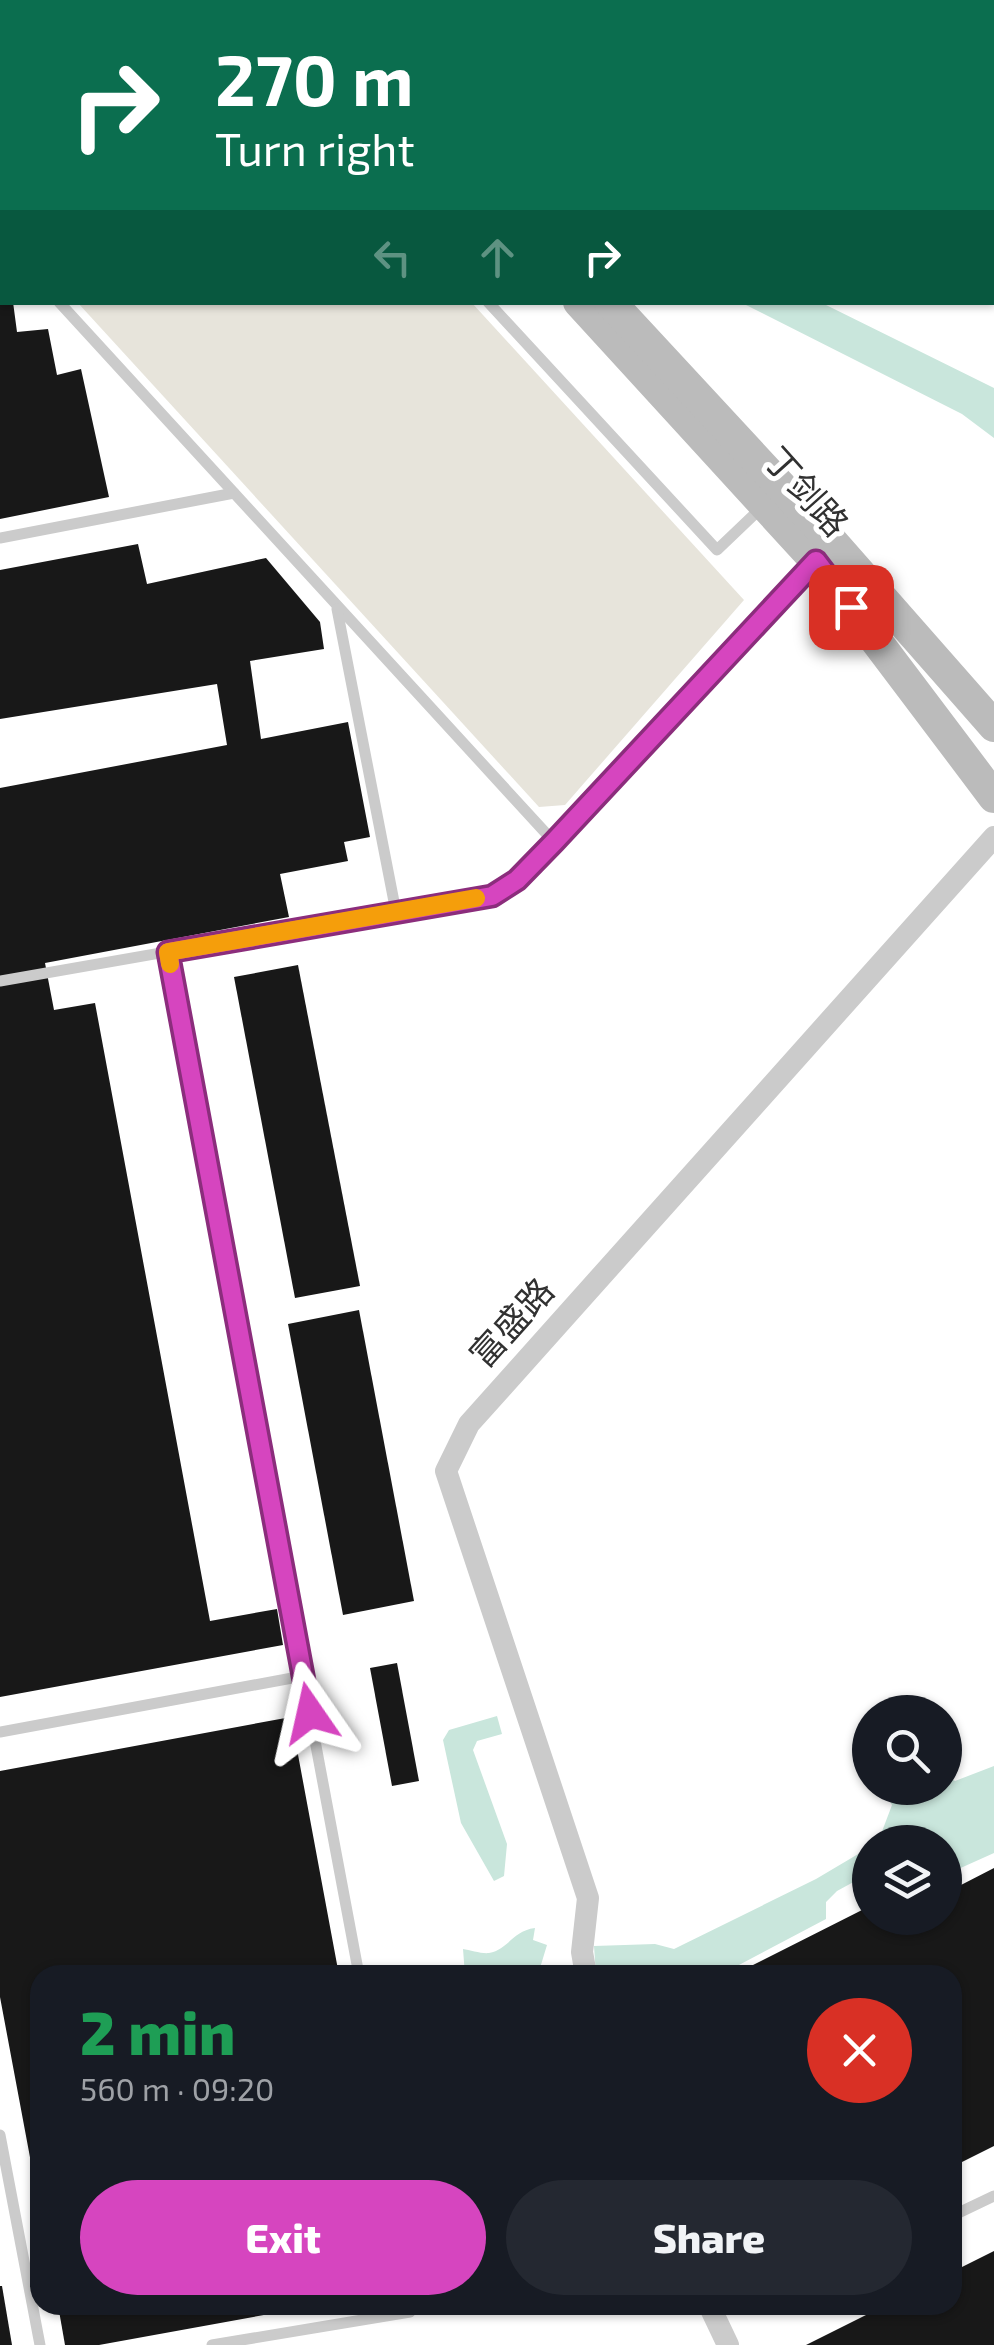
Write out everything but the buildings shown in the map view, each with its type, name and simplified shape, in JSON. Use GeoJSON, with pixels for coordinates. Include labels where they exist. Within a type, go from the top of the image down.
{"type":"FeatureCollection","features":[{"type":"Feature","properties":{"kind":"main road","name":"丁剑路"},"geometry":{"type":"LineString","coordinates":[[582,305],[816,561],[994,797]]}},
{"type":"Feature","properties":{"kind":"main road","name":"丁剑路"},"geometry":{"type":"LineString","coordinates":[[613,305],[827,536],[994,726]]}},
{"type":"Feature","properties":{"kind":"street","name":"富盛路"},"geometry":{"type":"LineString","coordinates":[[584,1965],[588,1898],[446,1471],[470,1424],[994,837]]}},
{"type":"Feature","properties":{"kind":"street"},"geometry":{"type":"LineString","coordinates":[[713,2315],[728,2345]]}},
{"type":"Feature","properties":{"kind":"lane"},"geometry":{"type":"LineString","coordinates":[[61,305],[554,842]]}},
{"type":"Feature","properties":{"kind":"lane"},"geometry":{"type":"LineString","coordinates":[[491,305],[717,550],[764,505]]}},
{"type":"Feature","properties":{"kind":"lane"},"geometry":{"type":"LineString","coordinates":[[0,538],[234,493]]}},
{"type":"Feature","properties":{"kind":"lane"},"geometry":{"type":"LineString","coordinates":[[0,981],[492,896],[517,880],[554,842],[816,561]]}},
{"type":"Feature","properties":{"kind":"lane"},"geometry":{"type":"LineString","coordinates":[[336,604],[396,912]]}},
{"type":"Feature","properties":{"kind":"lane"},"geometry":{"type":"LineString","coordinates":[[168,952],[357,1965]]}},
{"type":"Feature","properties":{"kind":"lane"},"geometry":{"type":"LineString","coordinates":[[0,1732],[303,1676]]}},
{"type":"Feature","properties":{"kind":"lane"},"geometry":{"type":"LineString","coordinates":[[0,2134],[30,2292]]}},
{"type":"Feature","properties":{"kind":"lane"},"geometry":{"type":"LineString","coordinates":[[962,2211],[994,2196]]}},
{"type":"Feature","properties":{"kind":"lane"},"geometry":{"type":"LineString","coordinates":[[34,2315],[40,2345]]}},
{"type":"Feature","properties":{"kind":"lane"},"geometry":{"type":"LineString","coordinates":[[212,2345],[392,2315]]}},
{"type":"Feature","properties":{"kind":"shaded area"},"geometry":{"type":"Polygon","coordinates":[[[80,305],[474,305],[744,600],[565,805],[539,807],[80,305]]]}},
{"type":"Feature","properties":{"kind":"shaded area"},"geometry":{"type":"Polygon","coordinates":[[[746,305],[826,305],[994,388],[994,438],[962,414],[746,305]]]}},
{"type":"Feature","properties":{"kind":"shaded area"},"geometry":{"type":"Polygon","coordinates":[[[497,1716],[502,1734],[477,1741],[473,1750],[507,1844],[504,1876],[494,1881],[461,1823],[443,1740],[449,1730],[497,1716]]]}},
{"type":"Feature","properties":{"kind":"shaded area"},"geometry":{"type":"Polygon","coordinates":[[[994,1766],[994,1853],[962,1867],[962,1825],[884,1825],[892,1805],[962,1805],[962,1778],[994,1766]]]}},
{"type":"Feature","properties":{"kind":"shaded area"},"geometry":{"type":"Polygon","coordinates":[[[852,1858],[852,1883],[826,1902],[826,1919],[739,1965],[595,1965],[594,1946],[655,1944],[674,1949],[852,1858]]]}},
{"type":"Feature","properties":{"kind":"shaded area"},"geometry":{"type":"Polygon","coordinates":[[[535,1928],[533,1940],[547,1945],[541,1965],[464,1965],[463,1949],[489,1953],[535,1928]]]}},
{"type":"Feature","properties":{"kind":"slow traffic"},"geometry":{"type":"LineString","coordinates":[[170,964],[168,952],[476,898]]}},
{"type":"Feature","properties":{"kind":"route"},"geometry":{"type":"LineString","coordinates":[[310,1713],[168,952],[492,896],[517,880],[554,842],[816,561],[851,607]]}}]}
